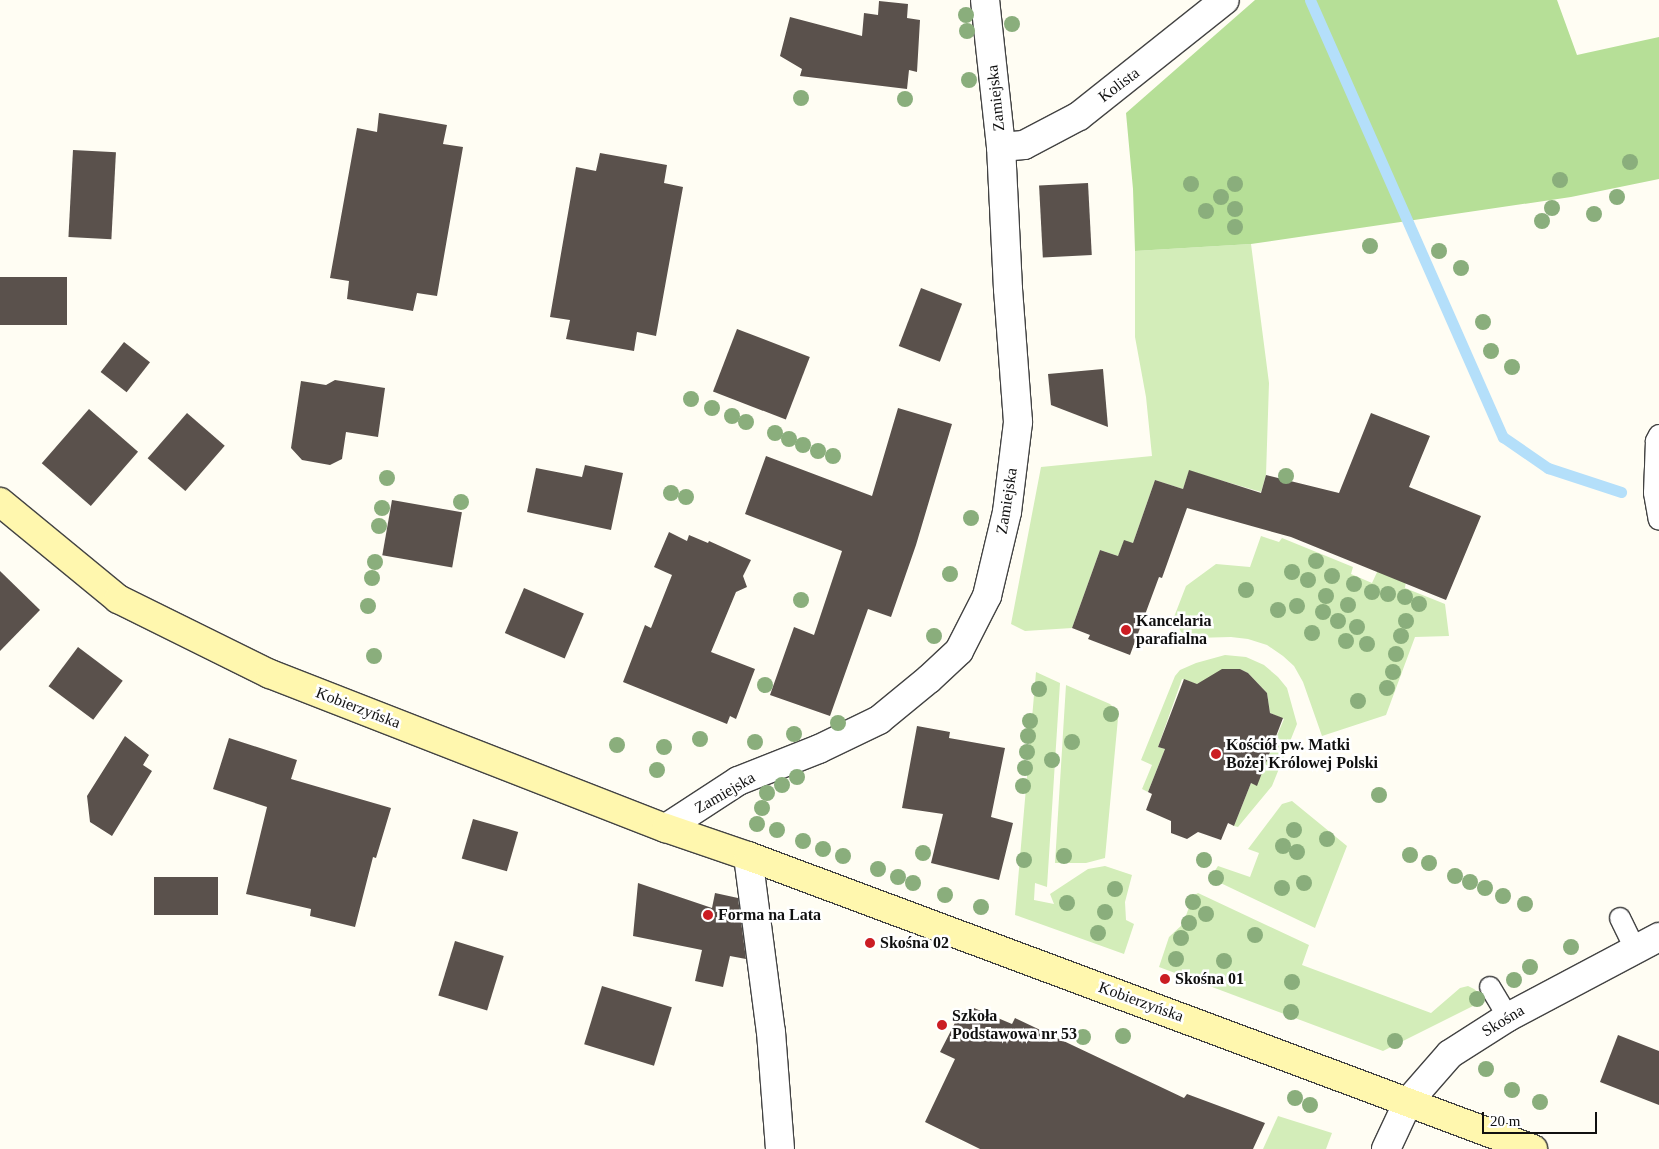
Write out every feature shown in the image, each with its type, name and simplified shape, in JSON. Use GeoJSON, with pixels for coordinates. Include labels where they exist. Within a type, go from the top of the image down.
{"type":"FeatureCollection","features":[{"type":"Feature","properties":{"kind":"street","name":"Zamiejska"},"geometry":{"type":"LineString","coordinates":[[666,828],[738,781],[819,749],[878,720],[929,680],[959,651],[987,596],[1007,512],[1018,422],[1008,289],[1001,146],[985,0]]}},
{"type":"Feature","properties":{"kind":"street","name":"Kolista"},"geometry":{"type":"LineString","coordinates":[[1001,146],[1024,145],[1078,116],[1225,0]]}},
{"type":"Feature","properties":{"kind":"street","name":"Kobierzyńska"},"geometry":{"type":"LineString","coordinates":[[0,502],[118,599],[270,674],[666,828],[748,856],[1533,1149]]}},
{"type":"Feature","properties":{"kind":"street"},"geometry":{"type":"LineString","coordinates":[[748,856],[771,1032],[780,1149]]}},
{"type":"Feature","properties":{"kind":"street","name":"Skośna"},"geometry":{"type":"LineString","coordinates":[[1386,1149],[1408,1102],[1450,1054],[1508,1017],[1659,937]]}},
{"type":"Feature","properties":{"kind":"lane"},"geometry":{"type":"LineString","coordinates":[[1659,435],[1656,441],[1654,493],[1659,520]]}},
{"type":"Feature","properties":{"kind":"lane"},"geometry":{"type":"LineString","coordinates":[[1620,918],[1635,949]]}},
{"type":"Feature","properties":{"kind":"lane"},"geometry":{"type":"LineString","coordinates":[[1490,987],[1508,1017]]}},
{"type":"Feature","properties":{"kind":"green space"},"geometry":{"type":"Polygon","coordinates":[[[1255,0],[1557,0],[1577,55],[1659,37],[1659,179],[1571,197],[1251,244],[1135,251],[1133,189],[1126,113],[1255,0]]]}},
{"type":"Feature","properties":{"kind":"green space"},"geometry":{"type":"Polygon","coordinates":[[[1251,244],[1269,383],[1266,475],[1261,492],[1189,471],[1183,489],[1155,480],[1133,543],[1124,541],[1118,556],[1100,550],[1072,628],[1025,631],[1011,624],[1041,467],[1152,456],[1146,397],[1135,337],[1135,251],[1251,244]]]}},
{"type":"Feature","properties":{"kind":"green space"},"geometry":{"type":"Polygon","coordinates":[[[1261,536],[1279,542],[1282,538],[1353,567],[1351,574],[1372,583],[1379,568],[1406,580],[1405,588],[1445,604],[1449,636],[1415,637],[1386,715],[1322,736],[1303,682],[1294,666],[1283,656],[1267,645],[1248,639],[1231,637],[1194,638],[1181,632],[1174,617],[1186,586],[1216,564],[1250,567],[1261,536]]]}},
{"type":"Feature","properties":{"kind":"green space"},"geometry":{"type":"Polygon","coordinates":[[[1225,655],[1246,657],[1264,665],[1278,677],[1287,688],[1297,724],[1272,786],[1238,827],[1234,826],[1251,783],[1256,785],[1284,719],[1270,713],[1267,693],[1248,673],[1240,669],[1197,684],[1182,679],[1158,747],[1165,749],[1148,792],[1142,789],[1152,765],[1141,760],[1175,676],[1180,670],[1196,663],[1225,655]]]}},
{"type":"Feature","properties":{"kind":"green space"},"geometry":{"type":"Polygon","coordinates":[[[1036,672],[1060,683],[1047,887],[1035,883],[1034,900],[1054,904],[1050,894],[1088,869],[1105,866],[1132,875],[1125,902],[1126,920],[1134,924],[1124,954],[1015,915],[1036,672]]]}},
{"type":"Feature","properties":{"kind":"green space"},"geometry":{"type":"Polygon","coordinates":[[[1066,685],[1110,704],[1118,718],[1105,858],[1086,863],[1055,863],[1066,685]]]}},
{"type":"Feature","properties":{"kind":"green space"},"geometry":{"type":"Polygon","coordinates":[[[1292,801],[1347,846],[1315,928],[1210,878],[1218,866],[1250,877],[1259,853],[1248,849],[1282,804],[1292,801]]]}},
{"type":"Feature","properties":{"kind":"green space"},"geometry":{"type":"Polygon","coordinates":[[[1198,893],[1309,945],[1302,965],[1431,1013],[1460,988],[1468,986],[1479,993],[1483,1001],[1383,1051],[1159,967],[1169,937],[1183,924],[1193,896],[1198,893]]]}},
{"type":"Feature","properties":{"kind":"green space"},"geometry":{"type":"Polygon","coordinates":[[[1278,1116],[1332,1133],[1326,1149],[1263,1149],[1278,1116]]]}},
{"type":"Feature","properties":{"kind":"building"},"geometry":{"type":"Polygon","coordinates":[[[879,1],[908,4],[907,18],[920,20],[917,72],[909,70],[907,89],[800,76],[802,69],[780,56],[790,17],[862,36],[864,13],[878,15],[879,1]]]}},
{"type":"Feature","properties":{"kind":"building"},"geometry":{"type":"Polygon","coordinates":[[[379,113],[447,125],[443,144],[463,147],[437,296],[417,293],[413,311],[347,299],[349,281],[330,278],[357,128],[377,132],[379,113]]]}},
{"type":"Feature","properties":{"kind":"building"},"geometry":{"type":"Polygon","coordinates":[[[73,150],[116,152],[111,239],[68,237],[73,150]]]}},
{"type":"Feature","properties":{"kind":"building"},"geometry":{"type":"Polygon","coordinates":[[[600,153],[667,165],[664,183],[683,187],[656,336],[637,332],[634,351],[566,339],[570,320],[550,317],[576,167],[596,171],[600,153]]]}},
{"type":"Feature","properties":{"kind":"building"},"geometry":{"type":"Polygon","coordinates":[[[1088,183],[1092,255],[1043,257],[1039,186],[1088,183]]]}},
{"type":"Feature","properties":{"kind":"building"},"geometry":{"type":"Polygon","coordinates":[[[0,277],[67,277],[67,325],[0,325],[0,277]]]}},
{"type":"Feature","properties":{"kind":"building"},"geometry":{"type":"Polygon","coordinates":[[[921,288],[962,304],[940,362],[899,346],[921,288]]]}},
{"type":"Feature","properties":{"kind":"building"},"geometry":{"type":"Polygon","coordinates":[[[737,329],[810,357],[786,420],[713,392],[737,329]]]}},
{"type":"Feature","properties":{"kind":"building"},"geometry":{"type":"Polygon","coordinates":[[[124,342],[150,362],[127,392],[101,372],[124,342]]]}},
{"type":"Feature","properties":{"kind":"building"},"geometry":{"type":"Polygon","coordinates":[[[1103,369],[1108,427],[1051,405],[1048,374],[1103,369]]]}},
{"type":"Feature","properties":{"kind":"building"},"geometry":{"type":"Polygon","coordinates":[[[335,380],[385,388],[378,437],[346,432],[342,459],[330,465],[302,460],[291,448],[301,381],[326,385],[335,380]]]}},
{"type":"Feature","properties":{"kind":"building"},"geometry":{"type":"Polygon","coordinates":[[[898,408],[952,424],[916,545],[891,617],[868,609],[830,716],[770,695],[794,627],[814,635],[842,551],[745,514],[766,456],[872,496],[898,408]]]}},
{"type":"Feature","properties":{"kind":"building"},"geometry":{"type":"Polygon","coordinates":[[[89,409],[138,452],[91,506],[42,463],[89,409]]]}},
{"type":"Feature","properties":{"kind":"building"},"geometry":{"type":"Polygon","coordinates":[[[187,413],[225,446],[185,491],[148,458],[187,413]]]}},
{"type":"Feature","properties":{"kind":"building"},"geometry":{"type":"Polygon","coordinates":[[[1371,413],[1430,436],[1409,487],[1481,516],[1446,600],[1291,537],[1187,508],[1162,578],[1159,577],[1130,655],[1088,639],[1090,635],[1072,628],[1100,550],[1118,556],[1124,540],[1133,543],[1155,480],[1183,489],[1189,470],[1261,493],[1266,475],[1339,493],[1371,413]]]}},
{"type":"Feature","properties":{"kind":"building"},"geometry":{"type":"Polygon","coordinates":[[[585,465],[623,473],[611,530],[527,512],[536,468],[582,477],[585,465]]]}},
{"type":"Feature","properties":{"kind":"building"},"geometry":{"type":"Polygon","coordinates":[[[392,500],[462,512],[452,567],[382,555],[392,500]]]}},
{"type":"Feature","properties":{"kind":"building"},"geometry":{"type":"Polygon","coordinates":[[[669,532],[687,541],[689,535],[708,543],[709,541],[751,560],[743,576],[747,587],[736,592],[711,652],[755,669],[736,719],[730,716],[727,724],[623,682],[645,625],[651,628],[672,575],[654,567],[669,532]]]}},
{"type":"Feature","properties":{"kind":"building"},"geometry":{"type":"Polygon","coordinates":[[[0,571],[40,610],[0,651],[0,571]]]}},
{"type":"Feature","properties":{"kind":"building"},"geometry":{"type":"Polygon","coordinates":[[[524,588],[584,613],[565,659],[505,633],[524,588]]]}},
{"type":"Feature","properties":{"kind":"building"},"geometry":{"type":"Polygon","coordinates":[[[78,647],[123,681],[93,720],[49,686],[78,647]]]}},
{"type":"Feature","properties":{"kind":"building","name":"Kościół pw. Matki Bożej Królowej Polski"},"geometry":{"type":"Polygon","coordinates":[[[1222,669],[1240,669],[1248,673],[1267,693],[1270,713],[1283,718],[1257,786],[1251,783],[1234,826],[1228,823],[1221,840],[1198,832],[1187,839],[1171,833],[1171,821],[1146,810],[1152,794],[1148,792],[1165,749],[1158,747],[1184,679],[1197,684],[1222,669]]]}},
{"type":"Feature","properties":{"kind":"building"},"geometry":{"type":"Polygon","coordinates":[[[917,726],[950,732],[949,738],[1005,748],[991,817],[1013,823],[999,880],[931,863],[943,814],[902,808],[917,726]]]}},
{"type":"Feature","properties":{"kind":"building"},"geometry":{"type":"Polygon","coordinates":[[[125,736],[149,755],[143,765],[152,771],[112,836],[90,822],[87,796],[125,736]]]}},
{"type":"Feature","properties":{"kind":"building"},"geometry":{"type":"Polygon","coordinates":[[[229,738],[297,760],[291,779],[391,808],[376,858],[373,857],[355,927],[310,916],[311,909],[246,894],[267,807],[213,789],[229,738]]]}},
{"type":"Feature","properties":{"kind":"building"},"geometry":{"type":"Polygon","coordinates":[[[473,819],[518,832],[507,871],[462,858],[473,819]]]}},
{"type":"Feature","properties":{"kind":"building"},"geometry":{"type":"Polygon","coordinates":[[[154,877],[218,877],[218,915],[154,915],[154,877]]]}},
{"type":"Feature","properties":{"kind":"building"},"geometry":{"type":"Polygon","coordinates":[[[638,883],[712,908],[715,893],[738,898],[746,959],[730,956],[723,987],[695,981],[702,950],[633,936],[638,883]]]}},
{"type":"Feature","properties":{"kind":"building"},"geometry":{"type":"Polygon","coordinates":[[[455,941],[504,956],[487,1010],[438,996],[455,941]]]}},
{"type":"Feature","properties":{"kind":"building"},"geometry":{"type":"Polygon","coordinates":[[[602,986],[672,1007],[654,1066],[584,1044],[602,986]]]}},
{"type":"Feature","properties":{"kind":"building"},"geometry":{"type":"Polygon","coordinates":[[[974,1008],[1012,1024],[1015,1018],[1184,1098],[1187,1094],[1265,1123],[1253,1149],[980,1149],[925,1122],[955,1059],[940,1052],[958,1017],[974,1008]]]}},
{"type":"Feature","properties":{"kind":"building"},"geometry":{"type":"Polygon","coordinates":[[[1618,1035],[1659,1051],[1659,1105],[1600,1082],[1618,1035]]]}},
{"type":"Feature","properties":{"kind":"waterway"},"geometry":{"type":"LineString","coordinates":[[1310,0],[1503,437],[1548,468],[1621,492]]}},
{"type":"Feature","properties":{"kind":"place","name":"Kancelaria parafialna"},"geometry":{"type":"Point","coordinates":[1126,630]}},
{"type":"Feature","properties":{"kind":"place","name":"Kościół pw. Matki Bożej Królowej Polski"},"geometry":{"type":"Point","coordinates":[1216,754]}},
{"type":"Feature","properties":{"kind":"place","name":"Forma na Lata"},"geometry":{"type":"Point","coordinates":[708,915]}},
{"type":"Feature","properties":{"kind":"place","name":"Skośna 02"},"geometry":{"type":"Point","coordinates":[870,943]}},
{"type":"Feature","properties":{"kind":"place","name":"Skośna 01"},"geometry":{"type":"Point","coordinates":[1165,979]}},
{"type":"Feature","properties":{"kind":"place","name":"Szkoła Podstawowa nr 53"},"geometry":{"type":"Point","coordinates":[942,1025]}}]}
